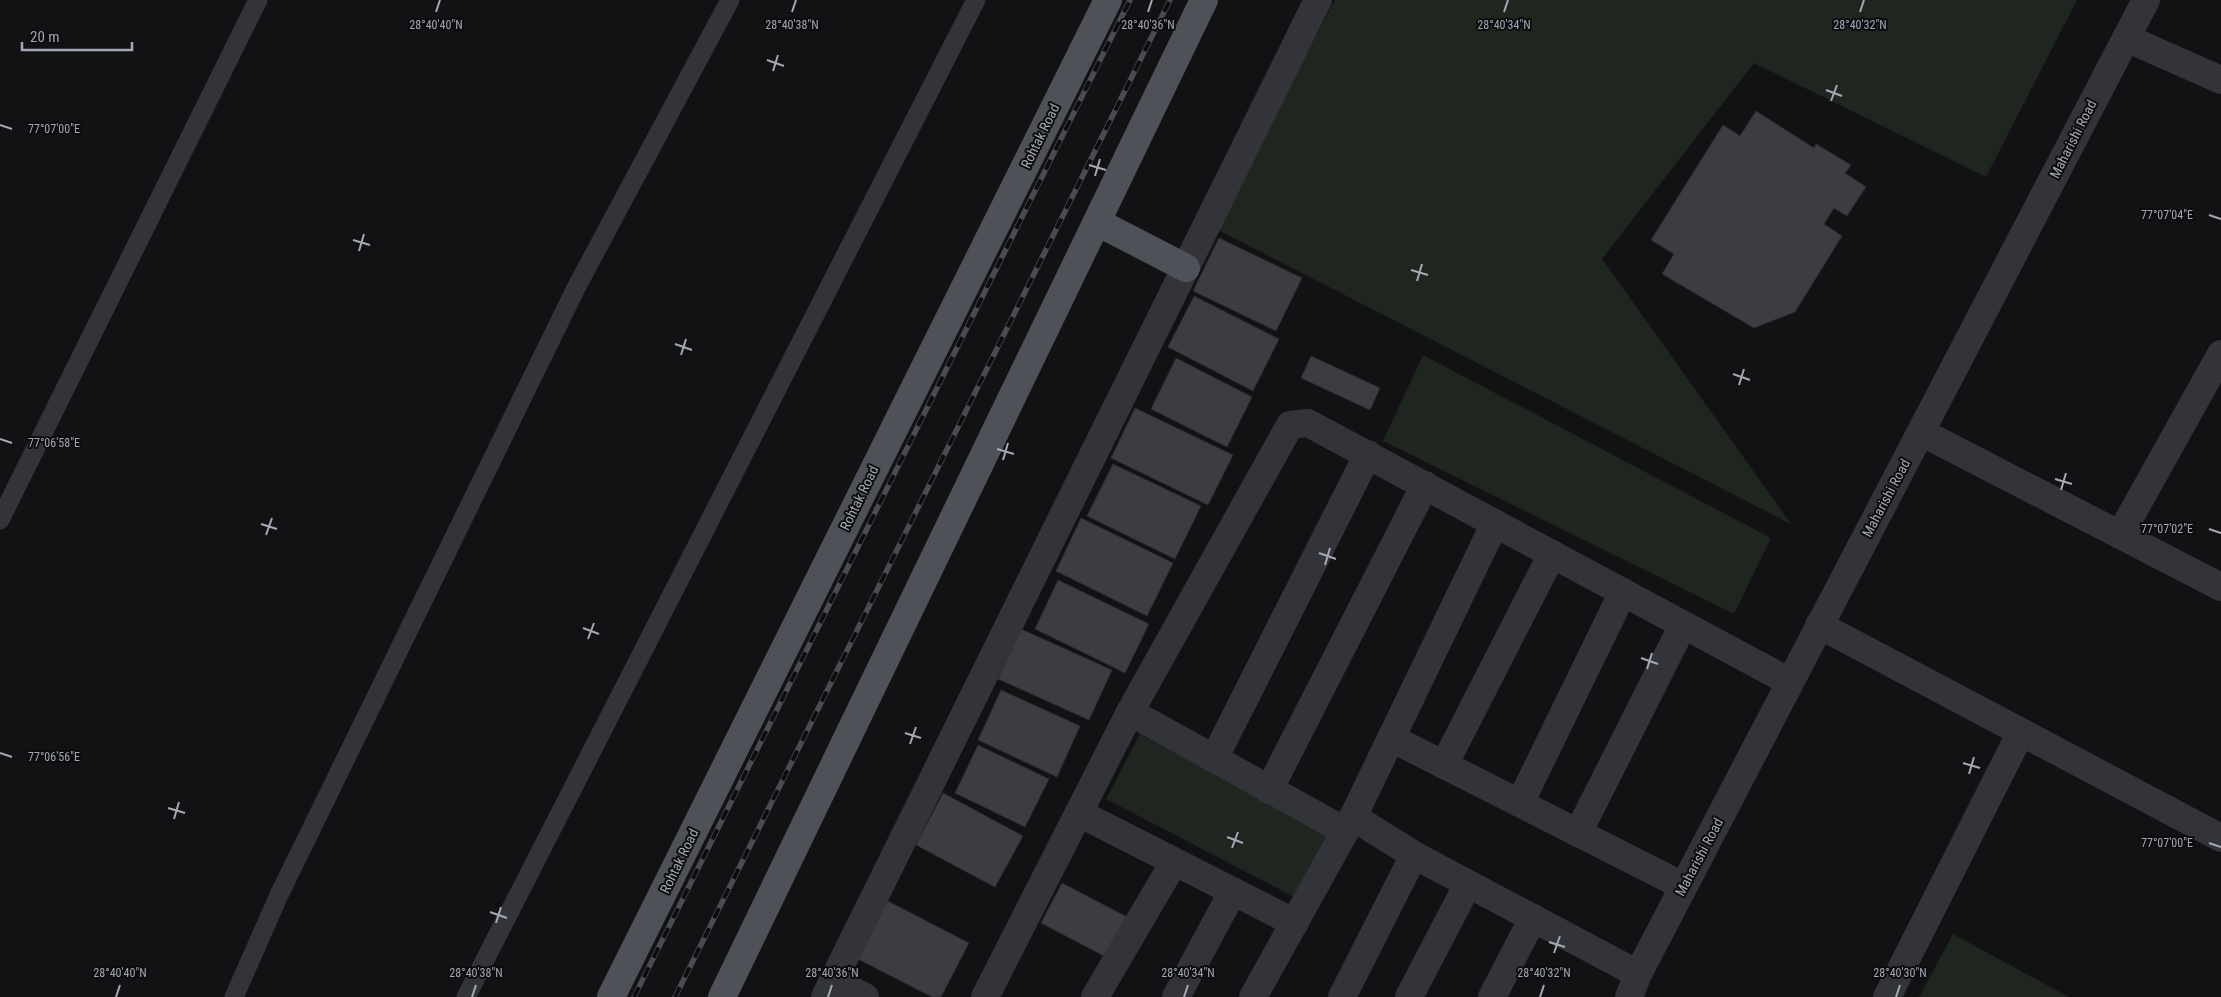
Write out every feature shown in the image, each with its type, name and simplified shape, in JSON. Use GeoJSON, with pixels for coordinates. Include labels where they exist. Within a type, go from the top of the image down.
{"type":"FeatureCollection","features":[{"type":"Feature","properties":{"kind":"main road","name":"Rohtak Road"},"geometry":{"type":"LineString","coordinates":[[611,997],[1108,0]]}},
{"type":"Feature","properties":{"kind":"main road"},"geometry":{"type":"LineString","coordinates":[[722,997],[1204,0]]}},
{"type":"Feature","properties":{"kind":"main road"},"geometry":{"type":"LineString","coordinates":[[1097,222],[1186,268]]}},
{"type":"Feature","properties":{"kind":"street"},"geometry":{"type":"LineString","coordinates":[[865,997],[829,989],[1318,0]]}},
{"type":"Feature","properties":{"kind":"street","name":"Maharishi Road"},"geometry":{"type":"LineString","coordinates":[[1633,986],[1683,886],[2146,0]]}},
{"type":"Feature","properties":{"kind":"street"},"geometry":{"type":"LineString","coordinates":[[2126,38],[2221,80]]}},
{"type":"Feature","properties":{"kind":"street"},"geometry":{"type":"LineString","coordinates":[[2120,535],[2221,354]]}},
{"type":"Feature","properties":{"kind":"street"},"geometry":{"type":"LineString","coordinates":[[985,997],[1130,712],[1290,425],[1308,423],[1790,682]]}},
{"type":"Feature","properties":{"kind":"street"},"geometry":{"type":"LineString","coordinates":[[1921,432],[2221,587]]}},
{"type":"Feature","properties":{"kind":"street"},"geometry":{"type":"LineString","coordinates":[[1214,759],[1368,454]]}},
{"type":"Feature","properties":{"kind":"street"},"geometry":{"type":"LineString","coordinates":[[1270,790],[1425,485]]}},
{"type":"Feature","properties":{"kind":"street"},"geometry":{"type":"LineString","coordinates":[[1253,997],[1349,824],[1495,523]]}},
{"type":"Feature","properties":{"kind":"street"},"geometry":{"type":"LineString","coordinates":[[1444,765],[1552,554]]}},
{"type":"Feature","properties":{"kind":"street"},"geometry":{"type":"LineString","coordinates":[[1520,803],[1623,592]]}},
{"type":"Feature","properties":{"kind":"street"},"geometry":{"type":"LineString","coordinates":[[1578,833],[1683,625]]}},
{"type":"Feature","properties":{"kind":"street"},"geometry":{"type":"LineString","coordinates":[[1820,626],[2221,838]]}},
{"type":"Feature","properties":{"kind":"street"},"geometry":{"type":"LineString","coordinates":[[1130,712],[1270,790],[1349,824],[1533,918],[1633,986]]}},
{"type":"Feature","properties":{"kind":"street"},"geometry":{"type":"LineString","coordinates":[[1887,997],[2021,732]]}},
{"type":"Feature","properties":{"kind":"street"},"geometry":{"type":"LineString","coordinates":[[1391,738],[1683,886]]}},
{"type":"Feature","properties":{"kind":"street"},"geometry":{"type":"LineString","coordinates":[[1079,813],[1295,923]]}},
{"type":"Feature","properties":{"kind":"street"},"geometry":{"type":"LineString","coordinates":[[1342,997],[1414,856]]}},
{"type":"Feature","properties":{"kind":"street"},"geometry":{"type":"LineString","coordinates":[[1096,997],[1174,862]]}},
{"type":"Feature","properties":{"kind":"street"},"geometry":{"type":"LineString","coordinates":[[1409,997],[1468,884]]}},
{"type":"Feature","properties":{"kind":"street"},"geometry":{"type":"LineString","coordinates":[[1176,997],[1233,891]]}},
{"type":"Feature","properties":{"kind":"street"},"geometry":{"type":"LineString","coordinates":[[1492,997],[1533,918]]}},
{"type":"Feature","properties":{"kind":"lane"},"geometry":{"type":"LineString","coordinates":[[0,520],[258,0]]}},
{"type":"Feature","properties":{"kind":"lane"},"geometry":{"type":"LineString","coordinates":[[234,997],[279,895],[576,288],[730,0]]}},
{"type":"Feature","properties":{"kind":"lane"},"geometry":{"type":"LineString","coordinates":[[466,997],[976,0]]}},
{"type":"Feature","properties":{"kind":"shaded area"},"geometry":{"type":"Polygon","coordinates":[[[1335,0],[2077,0],[1986,177],[1754,63],[1602,259],[1791,524],[1216,229],[1335,0]]]}},
{"type":"Feature","properties":{"kind":"shaded area"},"geometry":{"type":"Polygon","coordinates":[[[1423,355],[1771,538],[1734,614],[1383,441],[1423,355]]]}},
{"type":"Feature","properties":{"kind":"shaded area"},"geometry":{"type":"Polygon","coordinates":[[[1140,734],[1330,833],[1296,898],[1106,799],[1140,734]]]}},
{"type":"Feature","properties":{"kind":"shaded area"},"geometry":{"type":"Polygon","coordinates":[[[1953,934],[2069,997],[1919,997],[1953,934]]]}},
{"type":"Feature","properties":{"kind":"building"},"geometry":{"type":"Polygon","coordinates":[[[1756,111],[1814,148],[1816,144],[1851,165],[1845,173],[1866,187],[1847,216],[1834,208],[1824,224],[1842,236],[1795,312],[1754,328],[1662,274],[1674,254],[1651,240],[1723,125],[1740,136],[1756,111]]]}},
{"type":"Feature","properties":{"kind":"building"},"geometry":{"type":"Polygon","coordinates":[[[1219,238],[1302,278],[1276,331],[1193,291],[1219,238]]]}},
{"type":"Feature","properties":{"kind":"building"},"geometry":{"type":"Polygon","coordinates":[[[1194,296],[1279,339],[1253,391],[1168,347],[1194,296]]]}},
{"type":"Feature","properties":{"kind":"building"},"geometry":{"type":"Polygon","coordinates":[[[1311,356],[1380,388],[1370,410],[1301,378],[1311,356]]]}},
{"type":"Feature","properties":{"kind":"building"},"geometry":{"type":"Polygon","coordinates":[[[1176,358],[1252,397],[1227,447],[1151,409],[1176,358]]]}},
{"type":"Feature","properties":{"kind":"building"},"geometry":{"type":"Polygon","coordinates":[[[1135,408],[1233,455],[1208,505],[1111,458],[1135,408]]]}},
{"type":"Feature","properties":{"kind":"building"},"geometry":{"type":"Polygon","coordinates":[[[1113,464],[1201,506],[1175,559],[1087,516],[1113,464]]]}},
{"type":"Feature","properties":{"kind":"building"},"geometry":{"type":"Polygon","coordinates":[[[1081,518],[1173,563],[1147,616],[1056,571],[1081,518]]]}},
{"type":"Feature","properties":{"kind":"building"},"geometry":{"type":"Polygon","coordinates":[[[1058,580],[1149,624],[1125,673],[1035,629],[1058,580]]]}},
{"type":"Feature","properties":{"kind":"building"},"geometry":{"type":"Polygon","coordinates":[[[1021,629],[1112,670],[1089,720],[998,679],[1021,629]]]}},
{"type":"Feature","properties":{"kind":"building"},"geometry":{"type":"Polygon","coordinates":[[[1001,690],[1080,726],[1057,777],[978,740],[1001,690]]]}},
{"type":"Feature","properties":{"kind":"building"},"geometry":{"type":"Polygon","coordinates":[[[978,745],[1049,779],[1025,827],[955,793],[978,745]]]}},
{"type":"Feature","properties":{"kind":"building"},"geometry":{"type":"Polygon","coordinates":[[[943,793],[1023,836],[995,887],[916,845],[943,793]]]}},
{"type":"Feature","properties":{"kind":"building"},"geometry":{"type":"Polygon","coordinates":[[[1062,883],[1127,917],[1106,957],[1041,923],[1062,883]]]}},
{"type":"Feature","properties":{"kind":"building"},"geometry":{"type":"Polygon","coordinates":[[[882,898],[969,943],[941,997],[932,997],[852,956],[882,898]]]}},
{"type":"Feature","properties":{"kind":"railway"},"geometry":{"type":"LineString","coordinates":[[634,997],[1130,0]]}},
{"type":"Feature","properties":{"kind":"railway"},"geometry":{"type":"LineString","coordinates":[[675,997],[1170,0]]}}]}
